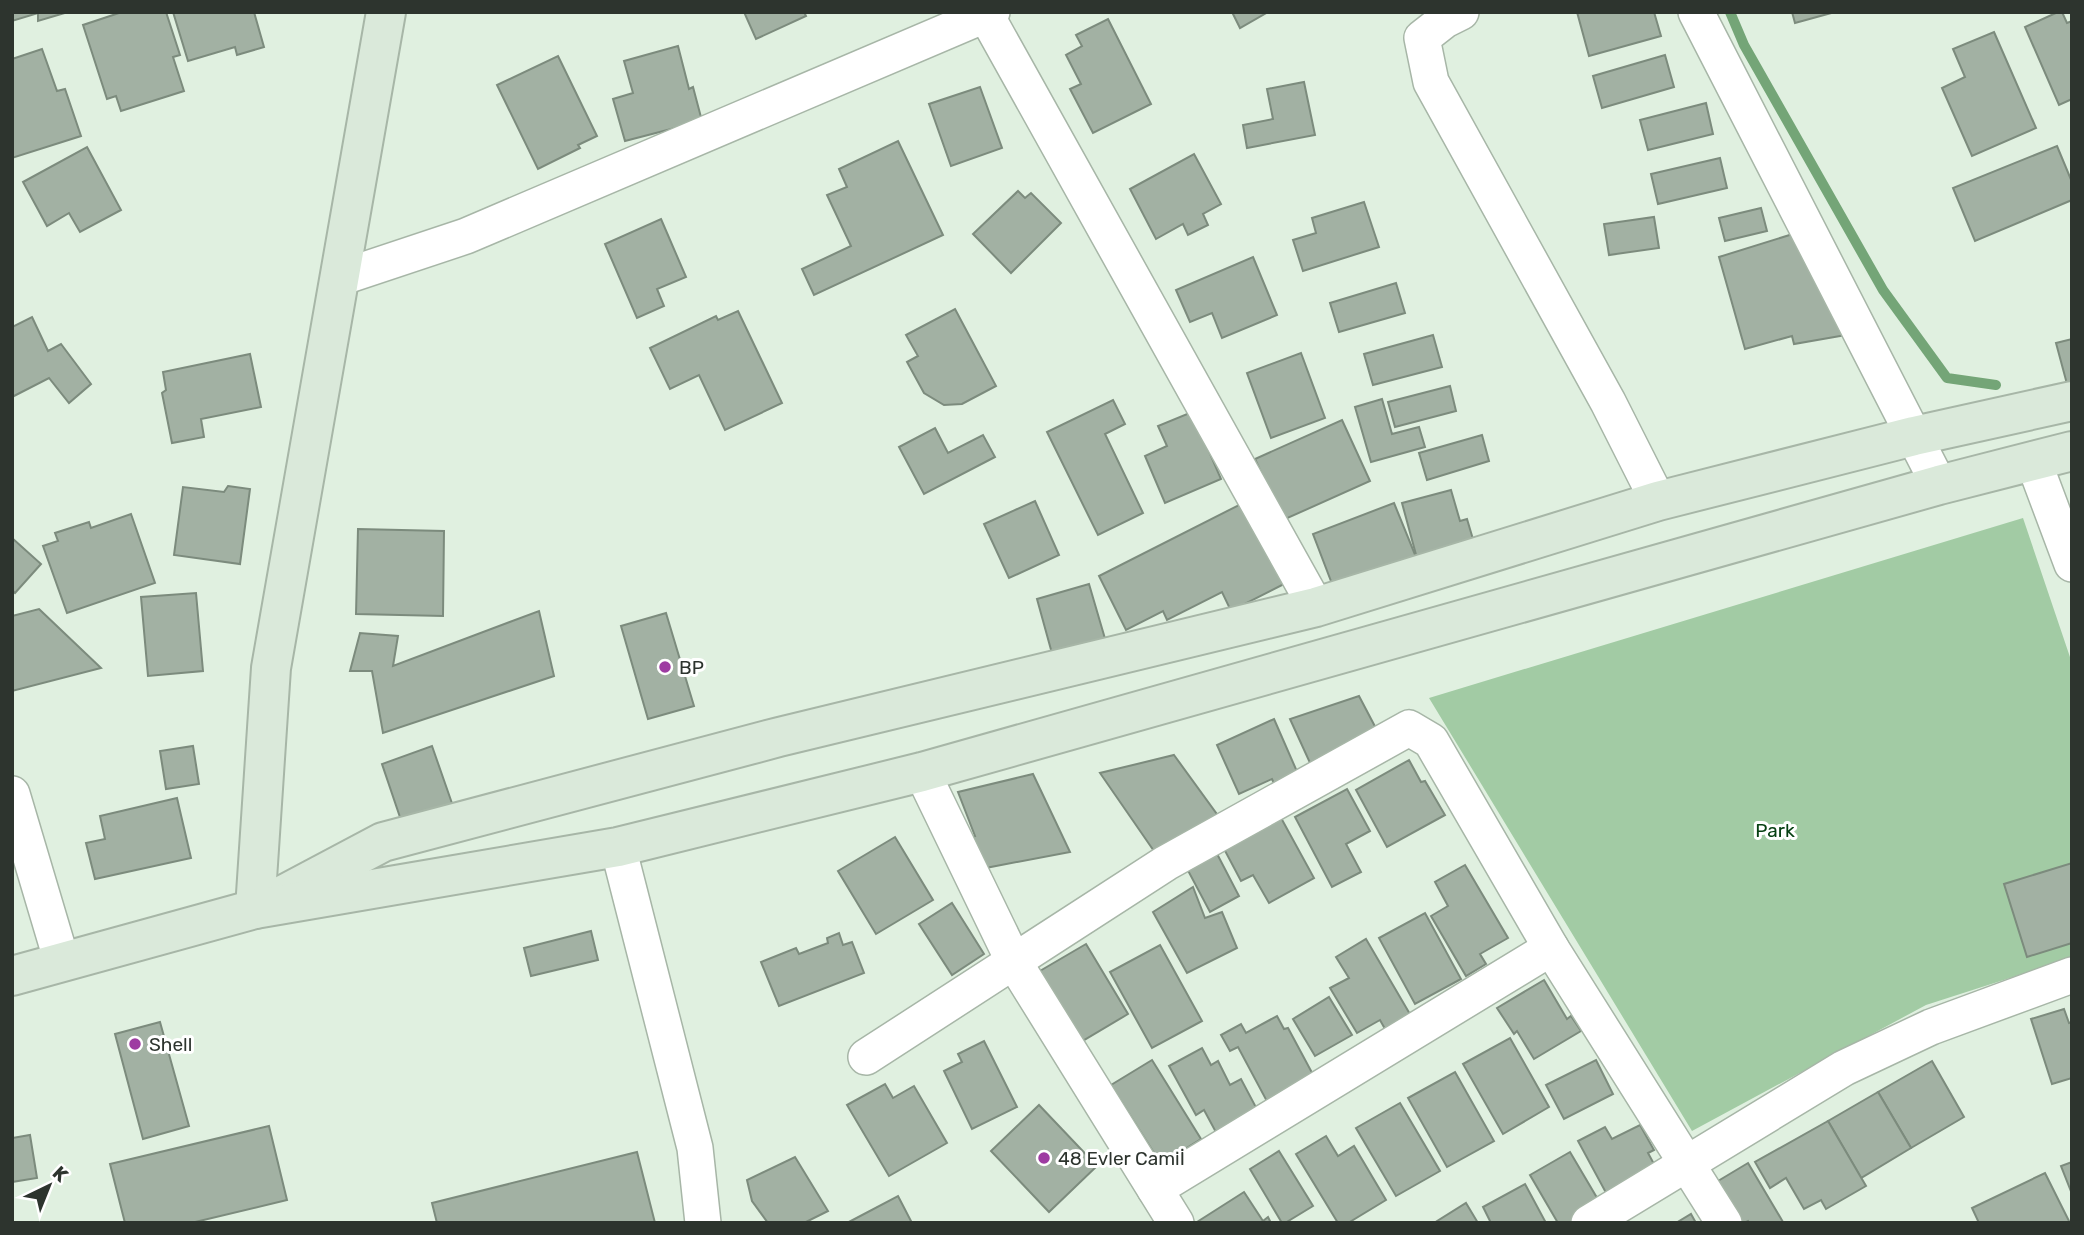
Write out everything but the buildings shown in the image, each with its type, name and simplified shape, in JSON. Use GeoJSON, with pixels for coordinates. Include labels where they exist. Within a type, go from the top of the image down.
{"type":"FeatureCollection","features":[{"type":"Feature","properties":{"kind":"main road"},"geometry":{"type":"LineString","coordinates":[[255,909],[271,668],[386,12]]}},
{"type":"Feature","properties":{"kind":"main road"},"geometry":{"type":"LineString","coordinates":[[255,909],[383,842],[779,737],[1316,607],[1658,501],[1914,436],[2072,401]]}},
{"type":"Feature","properties":{"kind":"main road"},"geometry":{"type":"LineString","coordinates":[[12,976],[255,909],[618,847],[922,772],[1939,485],[2072,451]]}},
{"type":"Feature","properties":{"kind":"street"},"geometry":{"type":"LineString","coordinates":[[1461,12],[1445,20],[1423,38],[1431,82],[1608,402],[1658,501]]}},
{"type":"Feature","properties":{"kind":"street"},"geometry":{"type":"LineString","coordinates":[[1696,12],[1939,485]]}},
{"type":"Feature","properties":{"kind":"street"},"geometry":{"type":"LineString","coordinates":[[340,278],[466,236],[989,13],[1316,607]]}},
{"type":"Feature","properties":{"kind":"street"},"geometry":{"type":"LineString","coordinates":[[2033,460],[2072,564]]}},
{"type":"Feature","properties":{"kind":"street"},"geometry":{"type":"LineString","coordinates":[[866,1057],[1166,863],[1409,728],[1431,741],[1551,948],[1724,1223]]}},
{"type":"Feature","properties":{"kind":"street"},"geometry":{"type":"LineString","coordinates":[[922,772],[1014,962],[1176,1223]]}},
{"type":"Feature","properties":{"kind":"street"},"geometry":{"type":"LineString","coordinates":[[12,794],[62,962]]}},
{"type":"Feature","properties":{"kind":"street"},"geometry":{"type":"LineString","coordinates":[[618,847],[695,1147],[703,1223]]}},
{"type":"Feature","properties":{"kind":"street"},"geometry":{"type":"LineString","coordinates":[[1155,1189],[1551,948]]}},
{"type":"Feature","properties":{"kind":"street"},"geometry":{"type":"LineString","coordinates":[[1589,1223],[1844,1068],[1931,1027],[2072,975]]}},
{"type":"Feature","properties":{"kind":"green space","name":"Park"},"geometry":{"type":"Polygon","coordinates":[[[2023,518],[2072,663],[2072,958],[1926,1005],[1692,1131],[1429,698],[2023,518]]]}},
{"type":"Feature","properties":{"kind":"waterway"},"geometry":{"type":"LineString","coordinates":[[1730,12],[1744,45],[1883,290],[1947,378],[1996,385]]}},
{"type":"Feature","properties":{"kind":"place","name":"BP"},"geometry":{"type":"Point","coordinates":[665,667]}},
{"type":"Feature","properties":{"kind":"place","name":"Shell"},"geometry":{"type":"Point","coordinates":[135,1044]}},
{"type":"Feature","properties":{"kind":"place","name":"48 Evler Camiİ"},"geometry":{"type":"Point","coordinates":[1044,1158]}}]}
